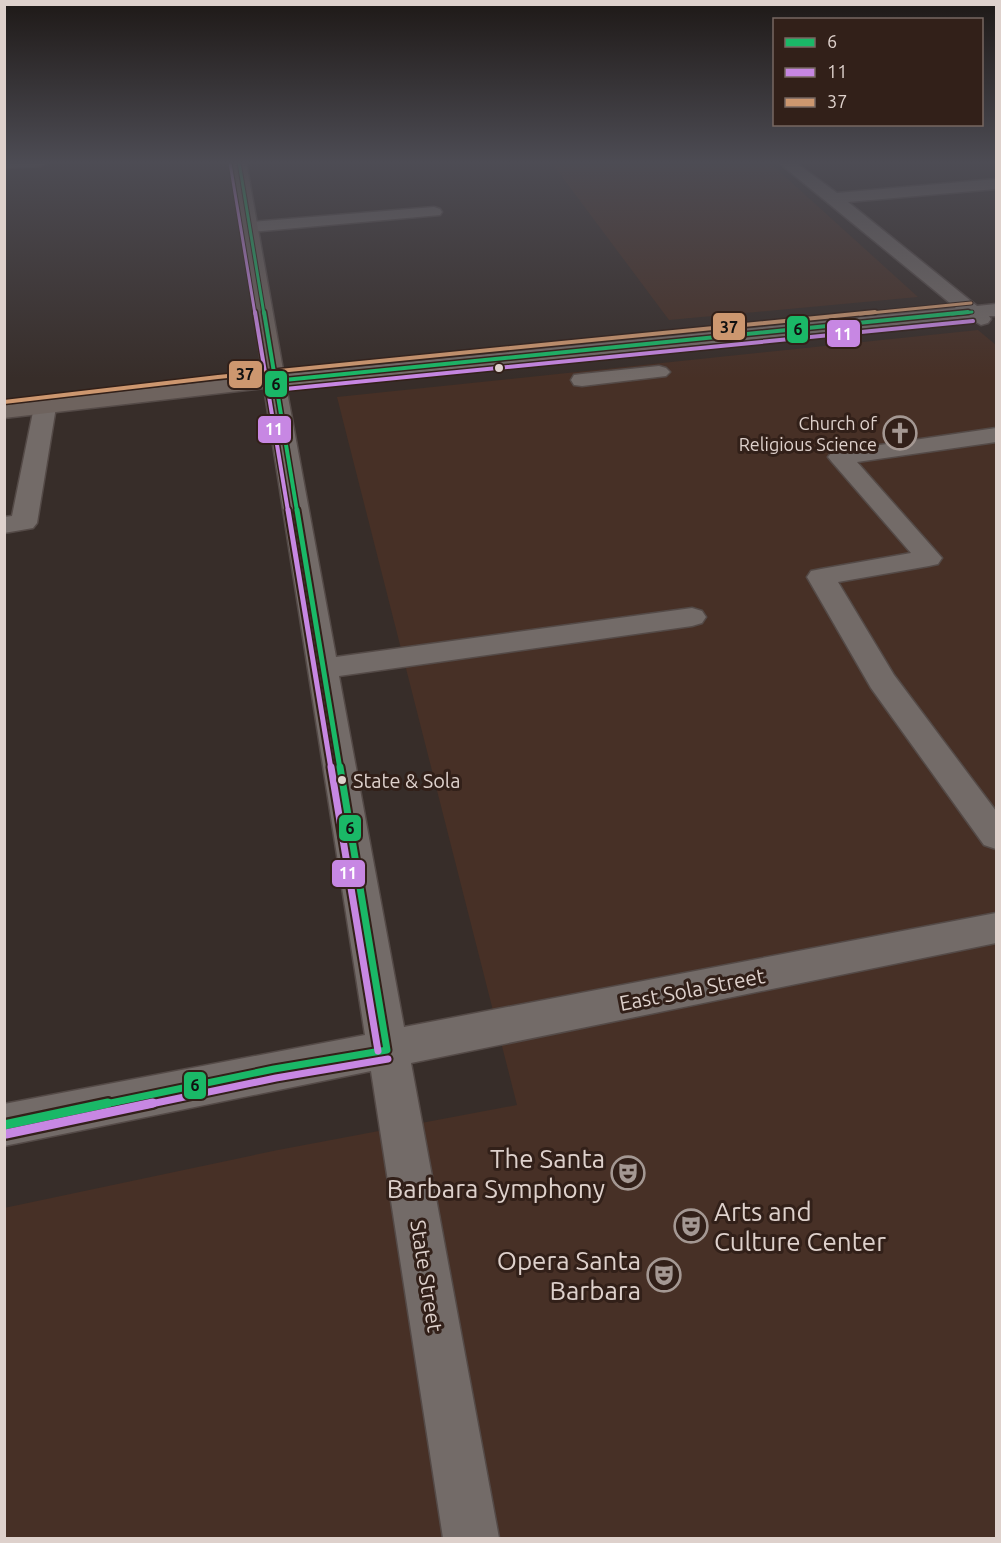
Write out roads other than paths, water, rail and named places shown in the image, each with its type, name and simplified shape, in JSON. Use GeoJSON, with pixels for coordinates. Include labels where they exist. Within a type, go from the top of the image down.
{"type":"FeatureCollection","features":[{"type":"Feature","properties":{"kind":"main road","name":"State Street"},"geometry":{"type":"LineString","coordinates":[[259,234],[274,381]]}},
{"type":"Feature","properties":{"kind":"main road"},"geometry":{"type":"LineString","coordinates":[[4,411],[274,381]]}},
{"type":"Feature","properties":{"kind":"street"},"geometry":{"type":"LineString","coordinates":[[260,240],[297,234]]}},
{"type":"Feature","properties":{"kind":"street"},"geometry":{"type":"LineString","coordinates":[[878,234],[996,331]]}},
{"type":"Feature","properties":{"kind":"street"},"geometry":{"type":"LineString","coordinates":[[274,381],[996,310]]}},
{"type":"Feature","properties":{"kind":"street"},"geometry":{"type":"LineString","coordinates":[[582,380],[659,372]]}},
{"type":"Feature","properties":{"kind":"street","name":"State Street"},"geometry":{"type":"LineString","coordinates":[[274,381],[325,668],[387,1050],[471,1539]]}},
{"type":"Feature","properties":{"kind":"street"},"geometry":{"type":"LineString","coordinates":[[14,524],[45,407]]}},
{"type":"Feature","properties":{"kind":"street"},"geometry":{"type":"LineString","coordinates":[[996,435],[840,457],[929,558],[821,577],[882,681],[996,836]]}},
{"type":"Feature","properties":{"kind":"street"},"geometry":{"type":"LineString","coordinates":[[325,668],[693,617]]}},
{"type":"Feature","properties":{"kind":"street","name":"East Sola Street"},"geometry":{"type":"LineString","coordinates":[[4,1125],[996,928]]}},
{"type":"Feature","properties":{"kind":"place","name":"Church of Religious Science"},"geometry":{"type":"Point","coordinates":[900,433]}},
{"type":"Feature","properties":{"kind":"place","name":"State & Sola"},"geometry":{"type":"Point","coordinates":[342,780]}},
{"type":"Feature","properties":{"kind":"place","name":"The Santa Barbara Symphony"},"geometry":{"type":"Point","coordinates":[628,1173]}},
{"type":"Feature","properties":{"kind":"place","name":"Arts and Culture Center"},"geometry":{"type":"Point","coordinates":[691,1226]}},
{"type":"Feature","properties":{"kind":"place","name":"Opera Santa Barbara"},"geometry":{"type":"Point","coordinates":[664,1275]}}]}
